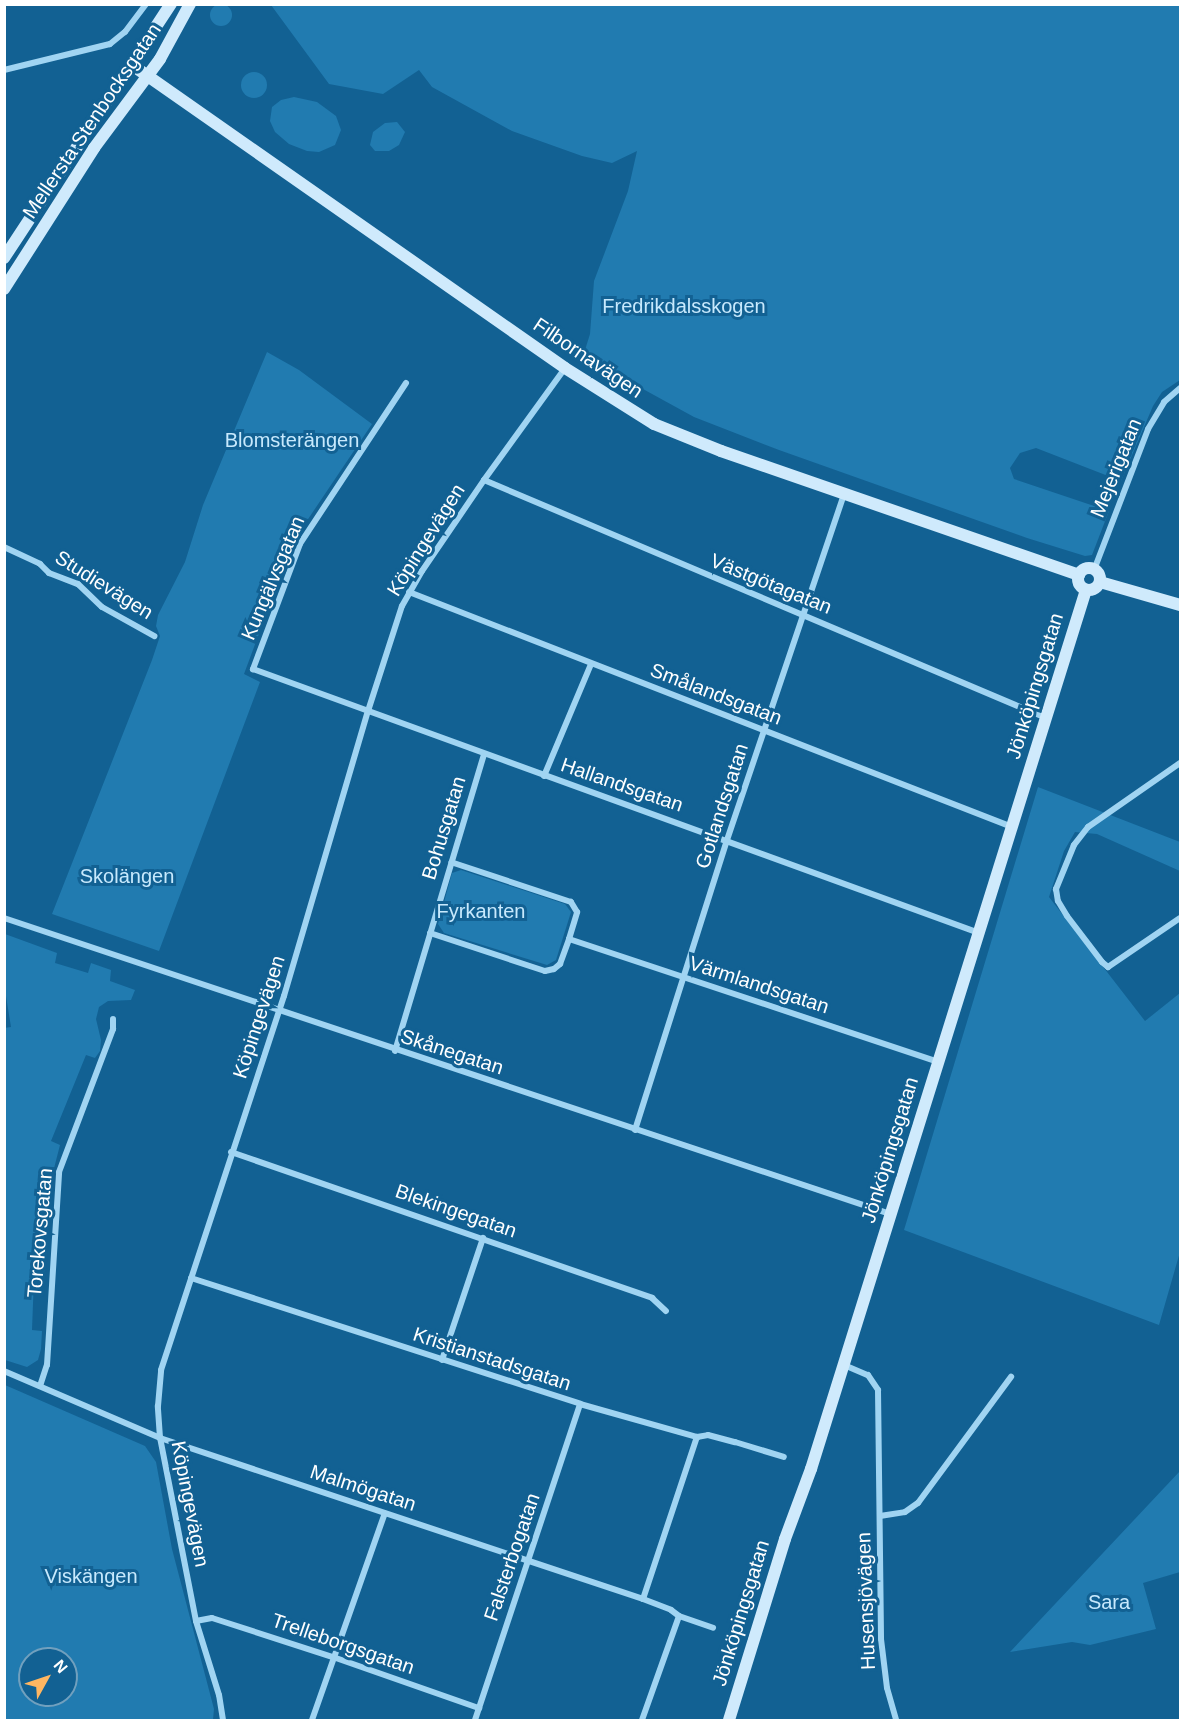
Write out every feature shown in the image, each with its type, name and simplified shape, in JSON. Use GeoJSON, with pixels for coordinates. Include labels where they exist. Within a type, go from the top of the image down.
{"type":"FeatureCollection","features":[{"type":"Feature","properties":{"kind":"street"},"geometry":{"type":"LineString","coordinates":[[4,70],[110,44],[125,32],[146,4]]}},
{"type":"Feature","properties":{"kind":"street","name":"Mellersta Stenbocksgatan"},"geometry":{"type":"LineString","coordinates":[[4,258],[171,4]]}},
{"type":"Feature","properties":{"kind":"street","name":"Mellersta Stenbocksgatan"},"geometry":{"type":"LineString","coordinates":[[4,289],[94,148],[148,76],[190,4]]}},
{"type":"Feature","properties":{"kind":"street","name":"Filbornavägen"},"geometry":{"type":"LineString","coordinates":[[132,65],[608,398],[654,424],[721,451],[1079,575]]}},
{"type":"Feature","properties":{"kind":"street","name":"Köpingevägen"},"geometry":{"type":"LineString","coordinates":[[223,1720],[219,1695],[196,1621],[160,1438],[158,1406],[161,1370],[279,1011],[368,711],[409,591],[484,480],[565,368]]}},
{"type":"Feature","properties":{"kind":"street","name":"Kungälvsgatan"},"geometry":{"type":"LineString","coordinates":[[253,669],[300,544],[406,383]]}},
{"type":"Feature","properties":{"kind":"street","name":"Mejerigatan"},"geometry":{"type":"LineString","coordinates":[[1094,570],[1148,429],[1164,402],[1180,388]]}},
{"type":"Feature","properties":{"kind":"street","name":"Västgötagatan"},"geometry":{"type":"LineString","coordinates":[[484,480],[1046,718]]}},
{"type":"Feature","properties":{"kind":"street","name":"Gotlandsgatan"},"geometry":{"type":"LineString","coordinates":[[635,1130],[764,729],[844,494]]}},
{"type":"Feature","properties":{"kind":"street","name":"Studievägen"},"geometry":{"type":"LineString","coordinates":[[4,547],[40,564],[49,573],[78,584],[102,607],[154,636]]}},
{"type":"Feature","properties":{"kind":"street"},"geometry":{"type":"LineString","coordinates":[[1085,569],[1094,570],[1099,575],[1100,582],[1095,589],[1086,590],[1079,584],[1079,575],[1085,569]]}},
{"type":"Feature","properties":{"kind":"street"},"geometry":{"type":"LineString","coordinates":[[1100,582],[1180,605]]}},
{"type":"Feature","properties":{"kind":"street","name":"Jönköpingsgatan"},"geometry":{"type":"LineString","coordinates":[[729,1720],[784,1539],[811,1469],[1086,590]]}},
{"type":"Feature","properties":{"kind":"street","name":"Smålandsgatan"},"geometry":{"type":"LineString","coordinates":[[409,591],[1012,827]]}},
{"type":"Feature","properties":{"kind":"street"},"geometry":{"type":"LineString","coordinates":[[544,776],[591,664]]}},
{"type":"Feature","properties":{"kind":"street","name":"Hallandsgatan"},"geometry":{"type":"LineString","coordinates":[[253,669],[979,933]]}},
{"type":"Feature","properties":{"kind":"street","name":"Bohusgatan"},"geometry":{"type":"LineString","coordinates":[[395,1051],[484,754]]}},
{"type":"Feature","properties":{"kind":"street"},"geometry":{"type":"LineString","coordinates":[[1180,763],[1088,827],[1070,852],[1056,889],[1056,896],[1067,916],[1101,962],[1108,967],[1180,918]]}},
{"type":"Feature","properties":{"kind":"street"},"geometry":{"type":"LineString","coordinates":[[430,933],[545,971],[554,969],[560,964],[577,912],[571,902],[451,862]]}},
{"type":"Feature","properties":{"kind":"street","name":"Skånegatan"},"geometry":{"type":"LineString","coordinates":[[4,918],[395,1051],[891,1214]]}},
{"type":"Feature","properties":{"kind":"street","name":"Värmlandsgatan"},"geometry":{"type":"LineString","coordinates":[[569,939],[938,1062]]}},
{"type":"Feature","properties":{"kind":"street","name":"Torekovsgatan"},"geometry":{"type":"LineString","coordinates":[[40,1386],[46,1365],[59,1172],[113,1029],[113,1019]]}},
{"type":"Feature","properties":{"kind":"street","name":"Blekingegatan"},"geometry":{"type":"LineString","coordinates":[[231,1152],[652,1298],[666,1311]]}},
{"type":"Feature","properties":{"kind":"street"},"geometry":{"type":"LineString","coordinates":[[442,1360],[483,1238]]}},
{"type":"Feature","properties":{"kind":"street","name":"Kristianstadsgatan"},"geometry":{"type":"LineString","coordinates":[[191,1278],[580,1404],[697,1437],[708,1435],[784,1457]]}},
{"type":"Feature","properties":{"kind":"street","name":"Husensjövägen"},"geometry":{"type":"LineString","coordinates":[[844,1364],[868,1375],[878,1390],[883,1662],[896,1720]]}},
{"type":"Feature","properties":{"kind":"street","name":"Malmögatan"},"geometry":{"type":"LineString","coordinates":[[4,1371],[160,1438],[643,1599],[679,1616],[713,1628]]}},
{"type":"Feature","properties":{"kind":"street","name":"Husensjövägen"},"geometry":{"type":"LineString","coordinates":[[880,1516],[905,1512],[918,1503],[1011,1377]]}},
{"type":"Feature","properties":{"kind":"street","name":"Falsterbogatan"},"geometry":{"type":"LineString","coordinates":[[475,1720],[580,1404]]}},
{"type":"Feature","properties":{"kind":"street"},"geometry":{"type":"LineString","coordinates":[[643,1599],[697,1437]]}},
{"type":"Feature","properties":{"kind":"street"},"geometry":{"type":"LineString","coordinates":[[312,1720],[385,1513]]}},
{"type":"Feature","properties":{"kind":"street"},"geometry":{"type":"LineString","coordinates":[[642,1720],[679,1616]]}},
{"type":"Feature","properties":{"kind":"street","name":"Trelleborgsgatan"},"geometry":{"type":"LineString","coordinates":[[196,1621],[212,1618],[479,1708]]}},
{"type":"Feature","properties":{"kind":"green space"},"geometry":{"type":"Polygon","coordinates":[[[217,4],[225,4],[232,11],[232,19],[225,26],[217,26],[210,19],[210,11],[217,4]]]}},
{"type":"Feature","properties":{"kind":"green space","name":"Fredrikdalsskogen"},"geometry":{"type":"Polygon","coordinates":[[[271,5],[1180,5],[1180,380],[1162,392],[1153,406],[1121,481],[1036,448],[1020,453],[1010,468],[1014,479],[1109,511],[1092,555],[1085,556],[1027,538],[779,450],[694,417],[632,383],[585,350],[590,334],[594,281],[628,191],[637,151],[612,163],[582,156],[512,131],[432,87],[419,70],[383,94],[329,84],[271,5]]]}},
{"type":"Feature","properties":{"kind":"green space"},"geometry":{"type":"Polygon","coordinates":[[[254,72],[263,76],[267,85],[263,94],[254,98],[245,94],[241,85],[245,76],[254,72]]]}},
{"type":"Feature","properties":{"kind":"green space"},"geometry":{"type":"Polygon","coordinates":[[[294,97],[317,102],[336,116],[341,130],[335,145],[319,152],[307,151],[289,144],[275,132],[270,121],[272,107],[281,100],[294,97]]]}},
{"type":"Feature","properties":{"kind":"green space"},"geometry":{"type":"Polygon","coordinates":[[[397,122],[405,132],[399,145],[389,151],[375,151],[370,145],[373,132],[385,123],[397,122]]]}},
{"type":"Feature","properties":{"kind":"green space"},"geometry":{"type":"Polygon","coordinates":[[[267,352],[299,370],[372,424],[294,540],[244,674],[260,682],[159,951],[52,914],[152,660],[160,636],[156,626],[158,615],[185,562],[203,505],[267,352]]]}},
{"type":"Feature","properties":{"kind":"green space"},"geometry":{"type":"Polygon","coordinates":[[[1038,787],[1180,842],[1180,871],[1097,834],[1075,832],[1064,851],[1049,897],[1145,1021],[1180,993],[1180,1252],[1159,1325],[904,1230],[1038,787]]]}},
{"type":"Feature","properties":{"kind":"green space","name":"Fyrkanten"},"geometry":{"type":"Polygon","coordinates":[[[461,870],[565,904],[571,912],[556,960],[547,965],[444,933],[438,924],[452,873],[461,870]]]}},
{"type":"Feature","properties":{"kind":"green space"},"geometry":{"type":"Polygon","coordinates":[[[5,934],[57,953],[55,963],[88,973],[91,963],[111,970],[110,981],[135,990],[131,1000],[108,1001],[99,1007],[96,1019],[101,1040],[100,1051],[95,1058],[86,1055],[51,1141],[60,1145],[49,1188],[44,1277],[34,1277],[32,1330],[42,1331],[41,1349],[38,1360],[27,1367],[5,1360],[4,1028],[11,1027],[5,990],[5,934]]]}},
{"type":"Feature","properties":{"kind":"green space","name":"Viskängen"},"geometry":{"type":"Polygon","coordinates":[[[5,1385],[145,1446],[156,1462],[172,1549],[214,1709],[213,1720],[5,1720],[5,1385]]]}},
{"type":"Feature","properties":{"kind":"green space","name":"Sara"},"geometry":{"type":"Polygon","coordinates":[[[1180,1471],[1180,1572],[1143,1583],[1156,1629],[1090,1645],[1072,1642],[1010,1652],[1180,1471]]]}},
{"type":"Feature","properties":{"kind":"park label","name":"Blomsterängen"},"geometry":{"type":"Point","coordinates":[292,440]}},
{"type":"Feature","properties":{"kind":"park label","name":"Skolängen"},"geometry":{"type":"Point","coordinates":[127,876]}}]}
